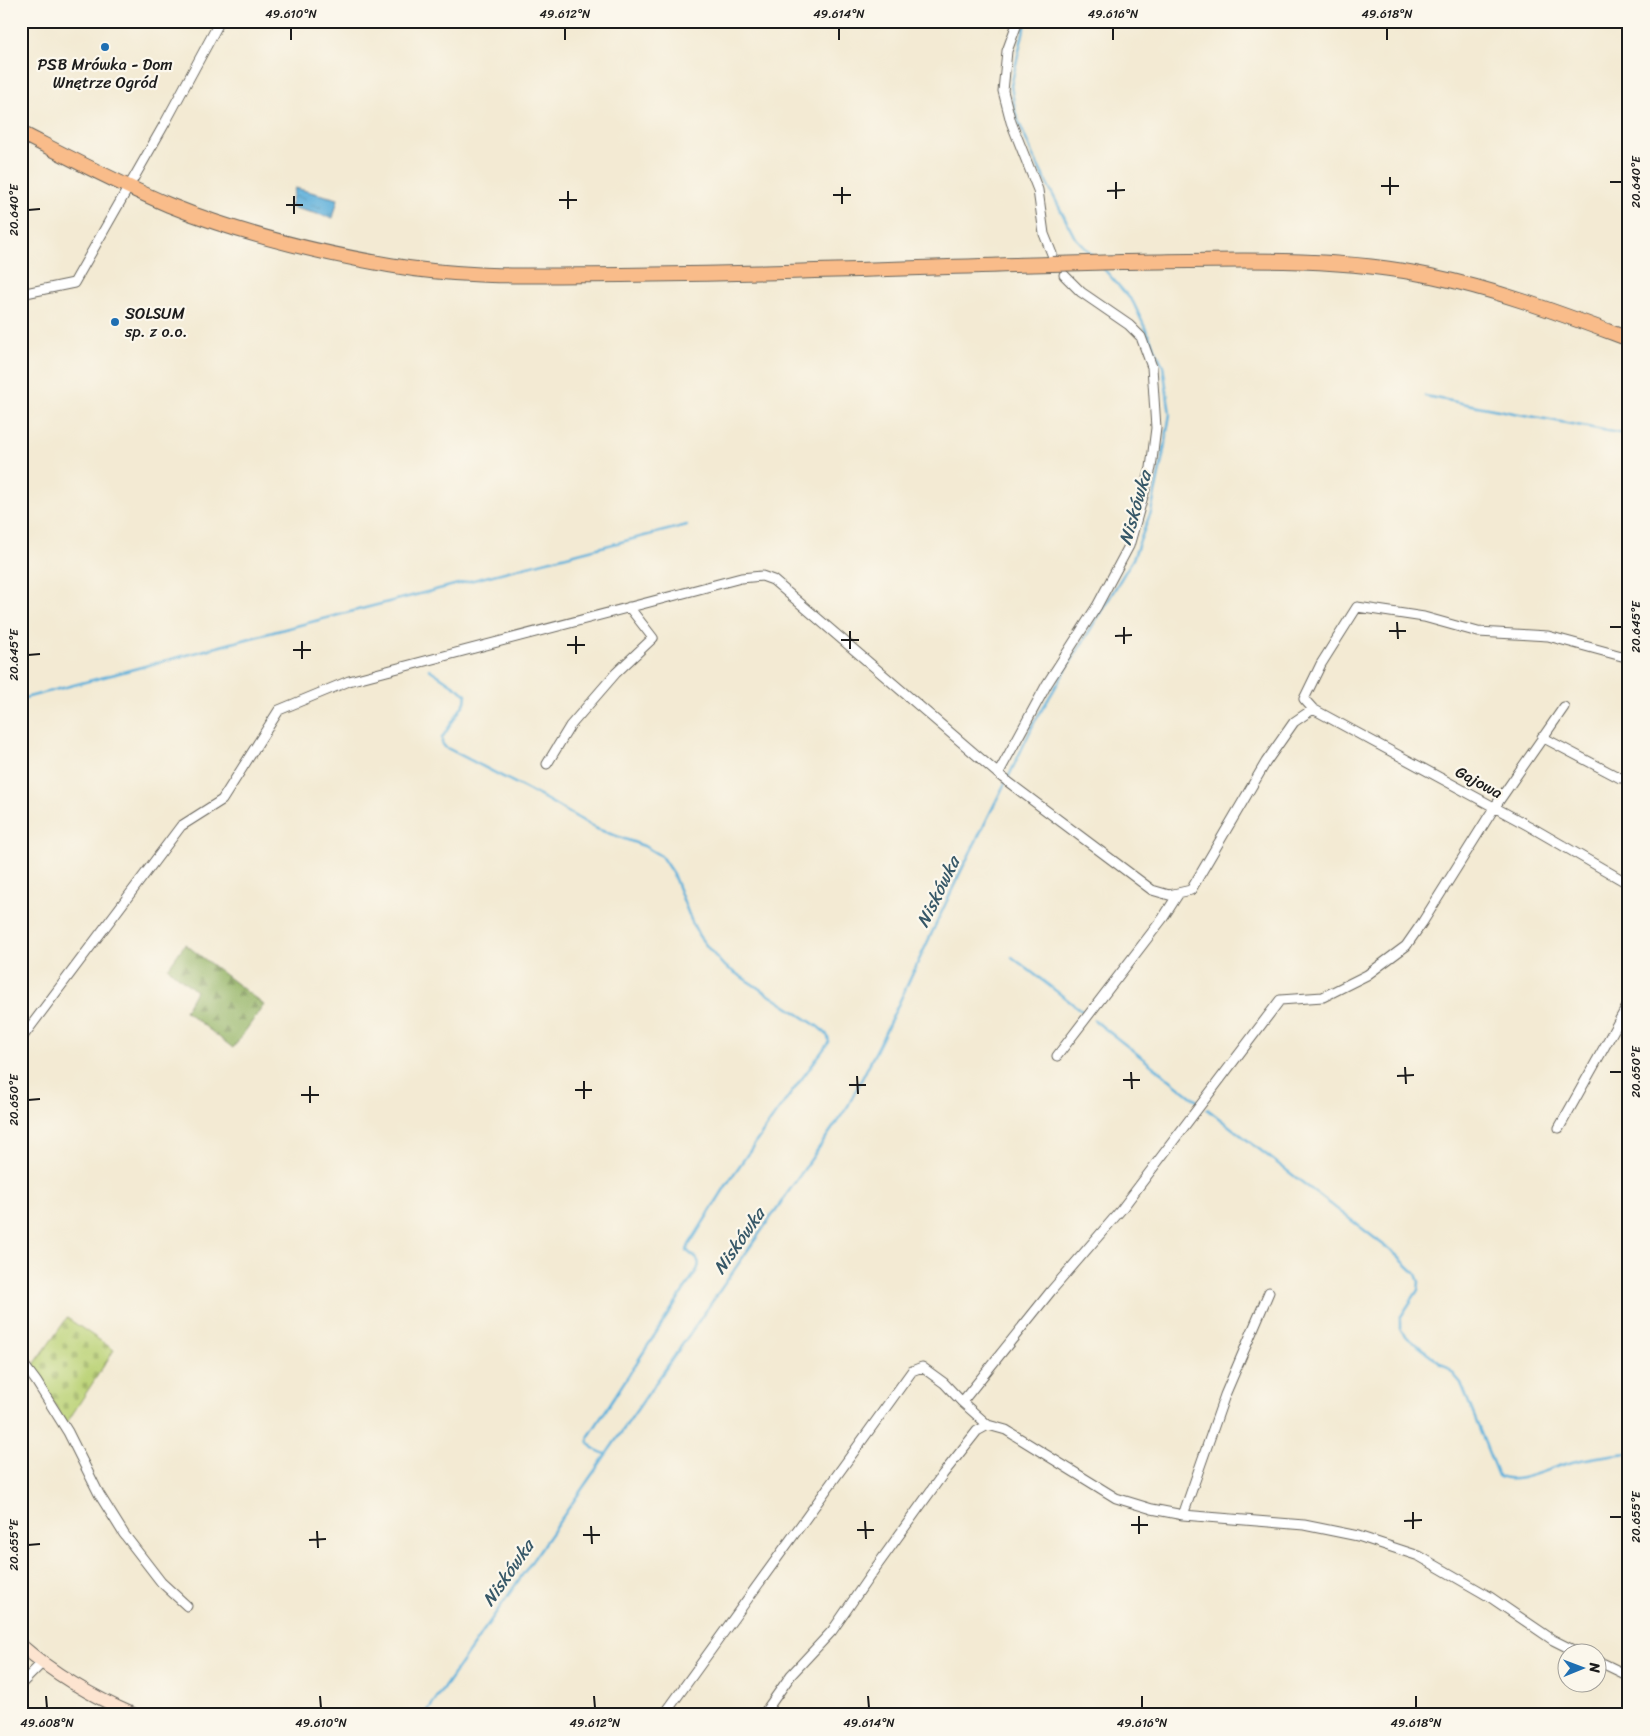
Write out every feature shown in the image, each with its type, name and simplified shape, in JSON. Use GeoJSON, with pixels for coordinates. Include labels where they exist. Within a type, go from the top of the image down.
{"type":"FeatureCollection","features":[{"type":"Feature","properties":{"kind":"main road"},"geometry":{"type":"LineString","coordinates":[[21,133],[170,205],[260,236],[390,265],[455,273],[536,276],[714,274],[1052,259],[1122,262],[1263,260],[1376,267],[1429,275],[1492,291],[1629,339]]}},
{"type":"Feature","properties":{"kind":"street"},"geometry":{"type":"LineString","coordinates":[[21,294],[74,283],[220,21]]}},
{"type":"Feature","properties":{"kind":"street"},"geometry":{"type":"LineString","coordinates":[[1018,21],[1007,51],[1003,91],[1011,122],[1038,190],[1044,234],[1052,259]]}},
{"type":"Feature","properties":{"kind":"street"},"geometry":{"type":"LineString","coordinates":[[1000,776],[1048,684],[1097,606],[1129,546],[1152,460],[1156,428],[1152,368],[1141,336],[1129,325],[1081,292],[1064,275]]}},
{"type":"Feature","properties":{"kind":"street"},"geometry":{"type":"LineString","coordinates":[[21,1039],[181,826],[222,800],[279,710],[350,681],[741,578],[755,576],[774,580],[1000,776],[1152,890],[1169,895],[1192,890],[1266,762],[1294,722],[1313,710],[1304,699],[1321,664],[1358,607],[1424,617],[1478,632],[1548,636],[1629,658]]}},
{"type":"Feature","properties":{"kind":"street"},"geometry":{"type":"LineString","coordinates":[[547,764],[570,726],[616,673],[653,638],[629,607]]}},
{"type":"Feature","properties":{"kind":"street"},"geometry":{"type":"LineString","coordinates":[[962,1402],[1051,1291],[1121,1210],[1280,1000],[1323,997],[1366,975],[1406,946],[1494,808],[1564,707]]}},
{"type":"Feature","properties":{"kind":"street","name":"Gajowa"},"geometry":{"type":"LineString","coordinates":[[1313,710],[1629,884]]}},
{"type":"Feature","properties":{"kind":"street"},"geometry":{"type":"LineString","coordinates":[[1542,737],[1620,778],[1629,778]]}},
{"type":"Feature","properties":{"kind":"street"},"geometry":{"type":"LineString","coordinates":[[1056,1056],[1164,918],[1179,893]]}},
{"type":"Feature","properties":{"kind":"street"},"geometry":{"type":"LineString","coordinates":[[1559,1128],[1629,1002]]}},
{"type":"Feature","properties":{"kind":"street"},"geometry":{"type":"LineString","coordinates":[[1183,1516],[1225,1395],[1269,1292]]}},
{"type":"Feature","properties":{"kind":"street"},"geometry":{"type":"LineString","coordinates":[[21,1361],[36,1380],[68,1432],[99,1494],[124,1534],[161,1582],[187,1606]]}},
{"type":"Feature","properties":{"kind":"street"},"geometry":{"type":"LineString","coordinates":[[664,1715],[912,1371],[922,1367],[944,1384],[988,1425],[1006,1430],[1116,1498],[1183,1516],[1304,1525],[1358,1536],[1419,1556],[1490,1597],[1561,1644]]}},
{"type":"Feature","properties":{"kind":"street"},"geometry":{"type":"LineString","coordinates":[[763,1715],[792,1675],[832,1631],[943,1474],[977,1431],[988,1425]]}},
{"type":"Feature","properties":{"kind":"street"},"geometry":{"type":"LineString","coordinates":[[21,1645],[42,1663],[83,1690],[135,1715]]}},
{"type":"Feature","properties":{"kind":"street"},"geometry":{"type":"LineString","coordinates":[[21,1684],[42,1663]]}},
{"type":"Feature","properties":{"kind":"street"},"geometry":{"type":"LineString","coordinates":[[1608,1666],[1629,1676]]}},
{"type":"Feature","properties":{"kind":"green space"},"geometry":{"type":"Polygon","coordinates":[[[185,944],[264,1005],[233,1048],[185,1011],[196,991],[168,968],[185,944]]]}},
{"type":"Feature","properties":{"kind":"green space"},"geometry":{"type":"Polygon","coordinates":[[[67,1318],[114,1350],[66,1424],[33,1366],[67,1318]]]}},
{"type":"Feature","properties":{"kind":"water"},"geometry":{"type":"Polygon","coordinates":[[[295,188],[338,199],[333,218],[290,207],[295,188]]]}},
{"type":"Feature","properties":{"kind":"waterway","name":"Niskówka"},"geometry":{"type":"LineString","coordinates":[[1027,21],[1011,86],[1016,115],[1033,156],[1074,236],[1095,258]]}},
{"type":"Feature","properties":{"kind":"waterway","name":"Niskówka"},"geometry":{"type":"LineString","coordinates":[[1008,778],[1035,721],[1133,559],[1151,512],[1163,455],[1170,414],[1163,366],[1133,302],[1103,268]]}},
{"type":"Feature","properties":{"kind":"waterway"},"geometry":{"type":"LineString","coordinates":[[1425,396],[1629,435]]}},
{"type":"Feature","properties":{"kind":"waterway"},"geometry":{"type":"LineString","coordinates":[[21,699],[687,525]]}},
{"type":"Feature","properties":{"kind":"waterway"},"geometry":{"type":"LineString","coordinates":[[429,669],[466,694],[465,702],[442,738],[442,743],[445,747],[540,796],[597,829],[644,846],[661,856],[673,874],[699,936],[723,965],[817,1026],[829,1039],[829,1042],[729,1181],[689,1245],[687,1250],[699,1263],[697,1270],[589,1436],[590,1445],[605,1454]]}},
{"type":"Feature","properties":{"kind":"waterway","name":"Niskówka"},"geometry":{"type":"LineString","coordinates":[[425,1715],[848,1106],[1005,783]]}},
{"type":"Feature","properties":{"kind":"waterway"},"geometry":{"type":"LineString","coordinates":[[1012,957],[1082,1011]]}},
{"type":"Feature","properties":{"kind":"waterway"},"geometry":{"type":"LineString","coordinates":[[1094,1020],[1197,1101]]}},
{"type":"Feature","properties":{"kind":"waterway"},"geometry":{"type":"LineString","coordinates":[[1207,1109],[1394,1253],[1416,1274],[1419,1282],[1418,1290],[1400,1318],[1400,1329],[1408,1338],[1449,1369],[1461,1383],[1498,1476],[1505,1479],[1523,1478],[1576,1461],[1629,1453]]}},
{"type":"Feature","properties":{"kind":"place","name":"PSB Mrówka - Dom Wnętrze Ogród"},"geometry":{"type":"Point","coordinates":[105,47]}},
{"type":"Feature","properties":{"kind":"place","name":"SOLSUM sp. z o.o."},"geometry":{"type":"Point","coordinates":[115,322]}}]}
